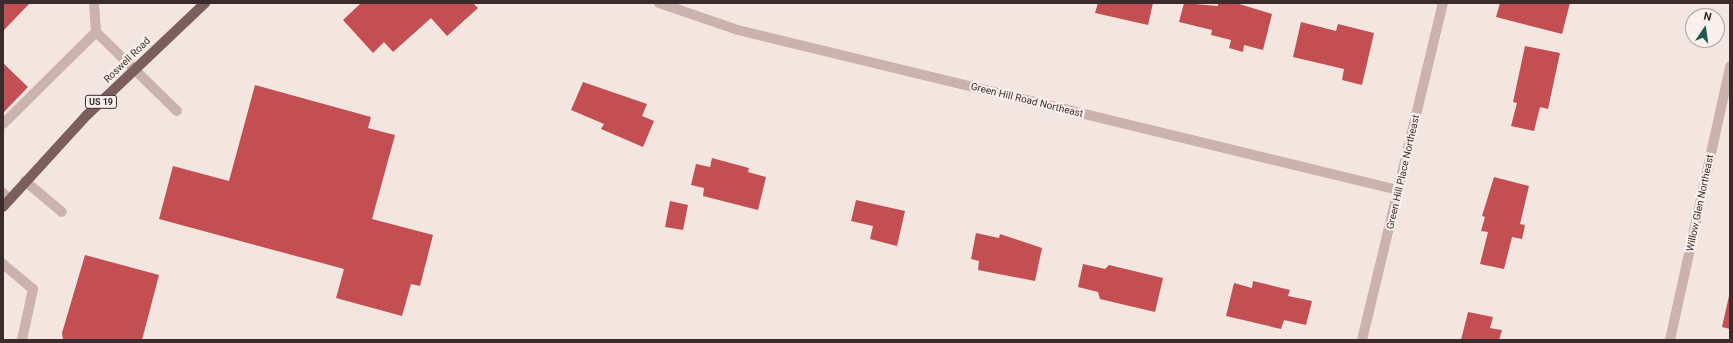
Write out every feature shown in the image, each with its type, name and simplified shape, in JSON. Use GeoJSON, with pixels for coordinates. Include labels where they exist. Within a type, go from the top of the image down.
{"type":"FeatureCollection","features":[{"type":"Feature","properties":{"kind":"main road","name":"Roswell Road"},"geometry":{"type":"LineString","coordinates":[[5,200],[135,70],[205,3]]}},
{"type":"Feature","properties":{"kind":"street"},"geometry":{"type":"LineString","coordinates":[[94,3],[96,32],[177,110]]}},
{"type":"Feature","properties":{"kind":"street","name":"Green Hill Road Northeast"},"geometry":{"type":"LineString","coordinates":[[659,3],[738,30],[1398,190]]}},
{"type":"Feature","properties":{"kind":"street","name":"Green Hill Place Northeast"},"geometry":{"type":"LineString","coordinates":[[1362,340],[1443,3]]}},
{"type":"Feature","properties":{"kind":"street"},"geometry":{"type":"LineString","coordinates":[[3,124],[96,32]]}},
{"type":"Feature","properties":{"kind":"street","name":"Willow Glen Northeast"},"geometry":{"type":"LineString","coordinates":[[1670,340],[1730,66]]}},
{"type":"Feature","properties":{"kind":"street"},"geometry":{"type":"LineString","coordinates":[[25,181],[62,212]]}},
{"type":"Feature","properties":{"kind":"street"},"geometry":{"type":"LineString","coordinates":[[3,264],[33,289],[22,340]]}},
{"type":"Feature","properties":{"kind":"building"},"geometry":{"type":"Polygon","coordinates":[[[3,3],[30,3],[3,31],[3,3]]]}},
{"type":"Feature","properties":{"kind":"building"},"geometry":{"type":"Polygon","coordinates":[[[361,3],[473,3],[478,8],[447,36],[431,18],[393,52],[384,42],[373,53],[343,20],[361,3]]]}},
{"type":"Feature","properties":{"kind":"building"},"geometry":{"type":"Polygon","coordinates":[[[1098,3],[1153,3],[1148,25],[1095,13],[1098,3]]]}},
{"type":"Feature","properties":{"kind":"building"},"geometry":{"type":"Polygon","coordinates":[[[1184,3],[1218,6],[1218,3],[1236,3],[1272,14],[1263,50],[1244,45],[1243,52],[1229,48],[1231,40],[1211,35],[1212,30],[1179,22],[1184,3]]]}},
{"type":"Feature","properties":{"kind":"building"},"geometry":{"type":"Polygon","coordinates":[[[1500,3],[1570,3],[1562,34],[1496,17],[1500,3]]]}},
{"type":"Feature","properties":{"kind":"building"},"geometry":{"type":"Polygon","coordinates":[[[1301,22],[1336,31],[1338,24],[1374,33],[1362,85],[1342,80],[1344,69],[1293,57],[1301,22]]]}},
{"type":"Feature","properties":{"kind":"building"},"geometry":{"type":"Polygon","coordinates":[[[1525,46],[1560,53],[1548,109],[1540,107],[1534,131],[1511,126],[1517,103],[1513,102],[1525,46]]]}},
{"type":"Feature","properties":{"kind":"building"},"geometry":{"type":"Polygon","coordinates":[[[3,63],[28,87],[3,113],[3,63]]]}},
{"type":"Feature","properties":{"kind":"building"},"geometry":{"type":"Polygon","coordinates":[[[583,82],[647,104],[642,116],[654,121],[643,147],[601,129],[604,124],[571,110],[583,82]]]}},
{"type":"Feature","properties":{"kind":"building"},"geometry":{"type":"Polygon","coordinates":[[[255,85],[371,117],[368,128],[395,135],[372,219],[433,235],[420,286],[411,284],[402,316],[336,298],[344,269],[159,219],[173,166],[229,181],[255,85]]]}},
{"type":"Feature","properties":{"kind":"building"},"geometry":{"type":"Polygon","coordinates":[[[712,158],[749,168],[748,172],[766,177],[758,210],[703,196],[704,188],[691,185],[696,164],[710,167],[712,158]]]}},
{"type":"Feature","properties":{"kind":"building"},"geometry":{"type":"Polygon","coordinates":[[[1494,177],[1529,186],[1520,224],[1525,225],[1522,239],[1512,237],[1504,269],[1480,264],[1488,232],[1481,231],[1485,217],[1482,216],[1494,177]]]}},
{"type":"Feature","properties":{"kind":"building"},"geometry":{"type":"Polygon","coordinates":[[[856,200],[905,211],[897,246],[870,239],[873,226],[851,221],[856,200]]]}},
{"type":"Feature","properties":{"kind":"building"},"geometry":{"type":"Polygon","coordinates":[[[670,201],[688,205],[683,230],[665,227],[670,201]]]}},
{"type":"Feature","properties":{"kind":"building"},"geometry":{"type":"Polygon","coordinates":[[[976,233],[999,238],[1000,234],[1042,248],[1035,281],[978,270],[979,261],[971,259],[976,233]]]}},
{"type":"Feature","properties":{"kind":"building"},"geometry":{"type":"Polygon","coordinates":[[[85,255],[159,275],[142,340],[63,340],[62,333],[85,255]]]}},
{"type":"Feature","properties":{"kind":"building"},"geometry":{"type":"Polygon","coordinates":[[[1083,264],[1105,269],[1109,265],[1163,278],[1155,312],[1100,299],[1098,292],[1078,287],[1083,264]]]}},
{"type":"Feature","properties":{"kind":"building"},"geometry":{"type":"Polygon","coordinates":[[[1253,281],[1290,290],[1288,296],[1312,301],[1306,325],[1284,320],[1281,329],[1226,316],[1234,283],[1252,288],[1253,281]]]}},
{"type":"Feature","properties":{"kind":"building"},"geometry":{"type":"Polygon","coordinates":[[[1730,296],[1730,329],[1722,327],[1730,296]]]}},
{"type":"Feature","properties":{"kind":"building"},"geometry":{"type":"Polygon","coordinates":[[[1468,312],[1493,317],[1490,328],[1502,330],[1499,340],[1461,340],[1468,312]]]}}]}
